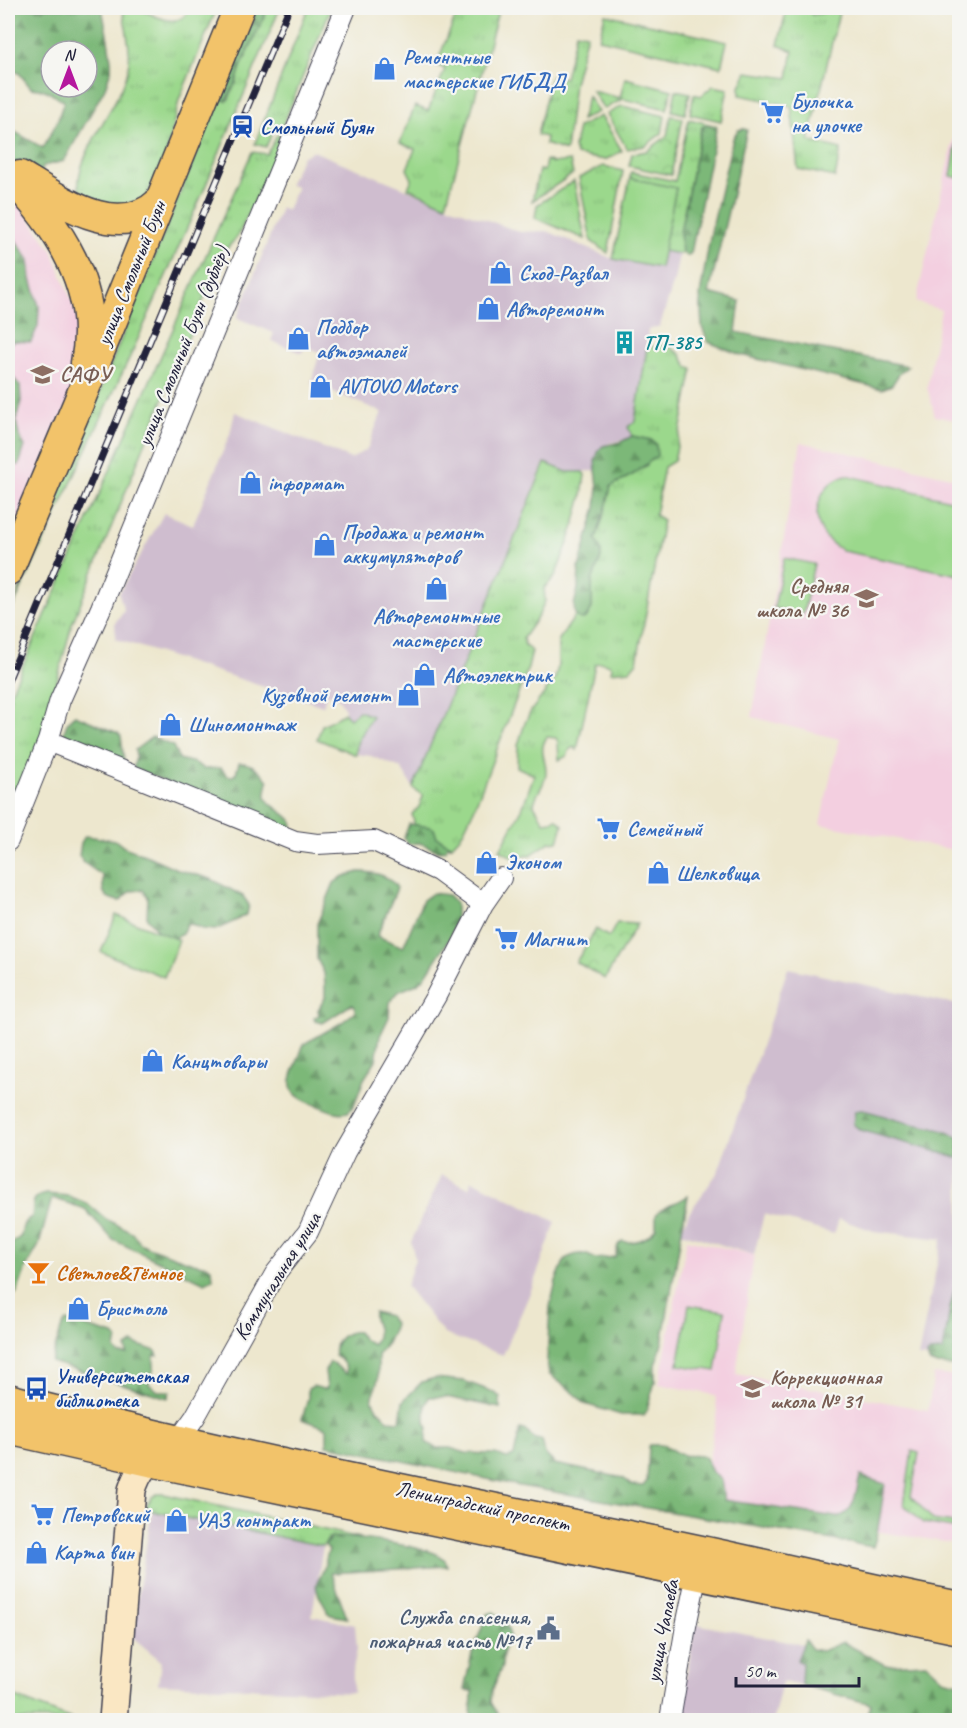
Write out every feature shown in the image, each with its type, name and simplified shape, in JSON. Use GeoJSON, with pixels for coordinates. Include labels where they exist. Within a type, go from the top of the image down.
{"type":"FeatureCollection","features":[{"type":"Feature","properties":{"kind":"main road","name":"улица Смольный Буян"},"geometry":{"type":"LineString","coordinates":[[8,570],[239,8]]}},
{"type":"Feature","properties":{"kind":"main road"},"geometry":{"type":"LineString","coordinates":[[8,169],[62,201],[96,217],[117,220],[131,218],[150,212],[160,202]]}},
{"type":"Feature","properties":{"kind":"main road"},"geometry":{"type":"LineString","coordinates":[[8,174],[24,190],[51,226],[79,275],[90,331],[78,404]]}},
{"type":"Feature","properties":{"kind":"main road","name":"Ленинградский проспект"},"geometry":{"type":"LineString","coordinates":[[8,1399],[572,1536]]}},
{"type":"Feature","properties":{"kind":"main road","name":"Ленинградский проспект"},"geometry":{"type":"LineString","coordinates":[[8,1429],[150,1461],[572,1536],[700,1562],[960,1606]]}},
{"type":"Feature","properties":{"kind":"main road","name":"Коммунальная улица"},"geometry":{"type":"LineString","coordinates":[[113,1720],[132,1490],[137,1474],[150,1461],[178,1441]]}},
{"type":"Feature","properties":{"kind":"main road","name":"Ленинградский проспект"},"geometry":{"type":"LineString","coordinates":[[700,1562],[960,1629]]}},
{"type":"Feature","properties":{"kind":"street","name":"улица Смольный Буян (дублёр)"},"geometry":{"type":"LineString","coordinates":[[48,741],[60,700],[110,586],[346,8]]}},
{"type":"Feature","properties":{"kind":"street"},"geometry":{"type":"LineString","coordinates":[[8,841],[48,741],[295,841],[318,844],[374,841],[438,871],[483,904]]}},
{"type":"Feature","properties":{"kind":"street","name":"Коммунальная улица"},"geometry":{"type":"LineString","coordinates":[[178,1441],[195,1417],[275,1274],[309,1232],[345,1152],[436,996],[483,904],[501,878]]}},
{"type":"Feature","properties":{"kind":"street","name":"улица Чапаева"},"geometry":{"type":"LineString","coordinates":[[670,1720],[686,1626],[700,1562]]}},
{"type":"Feature","properties":{"kind":"shaded area"},"geometry":{"type":"Polygon","coordinates":[[[956,128],[959,129],[959,421],[935,416],[927,387],[941,310],[916,302],[956,128]]]}},
{"type":"Feature","properties":{"kind":"shaded area"},"geometry":{"type":"Polygon","coordinates":[[[313,151],[446,205],[520,232],[547,231],[613,259],[659,268],[663,251],[679,254],[674,281],[660,326],[648,330],[635,421],[628,427],[632,438],[609,443],[599,450],[596,471],[567,472],[544,463],[413,788],[401,768],[371,756],[357,754],[357,743],[372,716],[350,718],[345,713],[339,699],[327,693],[323,706],[116,639],[115,623],[124,610],[119,594],[123,586],[164,513],[193,525],[230,434],[235,412],[351,459],[367,449],[382,412],[311,383],[320,352],[305,346],[302,353],[271,341],[274,333],[237,318],[281,208],[287,210],[297,187],[289,185],[302,157],[313,151]]]}},
{"type":"Feature","properties":{"kind":"shaded area","name":"САФУ"},"geometry":{"type":"Polygon","coordinates":[[[8,193],[16,200],[52,250],[82,328],[74,390],[8,544],[8,193]]]}},
{"type":"Feature","properties":{"kind":"shaded area","name":"Средняя школа № 36"},"geometry":{"type":"Polygon","coordinates":[[[801,442],[959,479],[959,851],[820,824],[839,739],[752,717],[801,442]]]}},
{"type":"Feature","properties":{"kind":"shaded area"},"geometry":{"type":"Polygon","coordinates":[[[788,968],[959,1005],[960,1277],[944,1360],[918,1357],[942,1239],[874,1231],[839,1219],[834,1234],[764,1214],[754,1255],[681,1232],[689,1213],[718,1172],[788,968]]]}},
{"type":"Feature","properties":{"kind":"shaded area"},"geometry":{"type":"Polygon","coordinates":[[[442,1175],[469,1188],[472,1180],[556,1222],[530,1293],[503,1355],[444,1334],[406,1286],[415,1259],[411,1242],[442,1175]]]}},
{"type":"Feature","properties":{"kind":"shaded area","name":"Коррекционная школа № 31"},"geometry":{"type":"Polygon","coordinates":[[[687,1239],[754,1255],[736,1374],[928,1410],[934,1374],[959,1377],[959,1544],[716,1507],[704,1490],[717,1411],[715,1395],[659,1384],[687,1239]]]}},
{"type":"Feature","properties":{"kind":"shaded area"},"geometry":{"type":"Polygon","coordinates":[[[152,1511],[323,1546],[312,1616],[355,1625],[357,1649],[353,1670],[353,1693],[158,1684],[161,1661],[131,1636],[152,1511]]]}},
{"type":"Feature","properties":{"kind":"shaded area"},"geometry":{"type":"Polygon","coordinates":[[[696,1624],[804,1645],[797,1660],[802,1663],[801,1685],[782,1682],[773,1720],[678,1720],[696,1624]]]}},
{"type":"Feature","properties":{"kind":"green space"},"geometry":{"type":"Polygon","coordinates":[[[8,8],[102,8],[110,49],[111,70],[99,99],[99,39],[39,39],[39,89],[31,88],[19,73],[8,68],[8,8]]]}},
{"type":"Feature","properties":{"kind":"green space"},"geometry":{"type":"Polygon","coordinates":[[[137,8],[166,20],[173,20],[185,15],[190,8],[217,8],[179,100],[167,152],[147,197],[130,209],[82,200],[79,186],[81,170],[87,153],[124,84],[128,69],[129,46],[123,9],[137,8]]]}},
{"type":"Feature","properties":{"kind":"green space"},"geometry":{"type":"Polygon","coordinates":[[[257,8],[268,8],[226,101],[219,97],[257,8]]]}},
{"type":"Feature","properties":{"kind":"green space"},"geometry":{"type":"Polygon","coordinates":[[[268,8],[280,8],[203,192],[134,348],[9,616],[219,97],[226,101],[229,99],[268,8]]]}},
{"type":"Feature","properties":{"kind":"green space"},"geometry":{"type":"Polygon","coordinates":[[[308,8],[331,8],[282,127],[274,129],[266,147],[255,144],[308,8]]]}},
{"type":"Feature","properties":{"kind":"green space"},"geometry":{"type":"Polygon","coordinates":[[[443,8],[499,8],[446,205],[408,188],[412,179],[407,169],[415,149],[400,143],[415,106],[428,111],[445,69],[436,65],[457,13],[443,8]]]}},
{"type":"Feature","properties":{"kind":"green space"},"geometry":{"type":"Polygon","coordinates":[[[787,8],[811,8],[812,15],[822,13],[825,8],[840,8],[809,141],[841,149],[835,177],[798,169],[791,106],[740,95],[740,86],[747,72],[788,78],[793,51],[778,45],[787,8]]]}},
{"type":"Feature","properties":{"kind":"green space"},"geometry":{"type":"Polygon","coordinates":[[[605,14],[727,42],[721,67],[599,39],[605,14]]]}},
{"type":"Feature","properties":{"kind":"green space"},"geometry":{"type":"Polygon","coordinates":[[[576,32],[587,34],[574,83],[566,151],[545,144],[546,137],[537,135],[551,76],[565,78],[576,32]]]}},
{"type":"Feature","properties":{"kind":"green space"},"geometry":{"type":"Polygon","coordinates":[[[625,78],[672,90],[667,109],[623,99],[604,109],[592,91],[620,98],[625,78]]]}},
{"type":"Feature","properties":{"kind":"green space"},"geometry":{"type":"Polygon","coordinates":[[[713,86],[728,89],[721,121],[690,114],[694,94],[701,96],[713,86]]]}},
{"type":"Feature","properties":{"kind":"green space"},"geometry":{"type":"Polygon","coordinates":[[[676,90],[690,93],[685,114],[672,111],[676,90]]]}},
{"type":"Feature","properties":{"kind":"green space"},"geometry":{"type":"Polygon","coordinates":[[[588,96],[598,112],[581,120],[588,96]]]}},
{"type":"Feature","properties":{"kind":"green space"},"geometry":{"type":"Polygon","coordinates":[[[61,99],[99,99],[64,161],[43,166],[40,182],[8,165],[8,128],[43,148],[57,122],[64,101],[61,99]]]}},
{"type":"Feature","properties":{"kind":"green space"},"geometry":{"type":"Polygon","coordinates":[[[622,106],[665,116],[662,133],[645,146],[627,149],[607,114],[622,106]]]}},
{"type":"Feature","properties":{"kind":"green space"},"geometry":{"type":"Polygon","coordinates":[[[601,116],[622,151],[605,160],[576,155],[574,147],[578,127],[601,116]]]}},
{"type":"Feature","properties":{"kind":"green space"},"geometry":{"type":"Polygon","coordinates":[[[671,116],[683,118],[671,175],[629,166],[632,154],[647,151],[667,136],[671,116]]]}},
{"type":"Feature","properties":{"kind":"green space"},"geometry":{"type":"Polygon","coordinates":[[[689,119],[717,126],[716,130],[703,126],[701,128],[680,232],[682,253],[679,254],[663,251],[676,188],[630,178],[631,172],[675,181],[689,119]]]}},
{"type":"Feature","properties":{"kind":"green space"},"geometry":{"type":"Polygon","coordinates":[[[703,126],[711,126],[716,130],[691,253],[687,256],[682,253],[680,232],[703,126]]]}},
{"type":"Feature","properties":{"kind":"green space"},"geometry":{"type":"Polygon","coordinates":[[[738,130],[747,130],[709,293],[740,301],[736,332],[908,366],[892,385],[882,389],[741,355],[708,342],[702,327],[700,295],[711,232],[733,138],[738,130]]]}},
{"type":"Feature","properties":{"kind":"green space"},"geometry":{"type":"Polygon","coordinates":[[[277,135],[282,136],[280,145],[238,236],[222,254],[72,624],[52,699],[58,701],[8,819],[8,699],[252,152],[267,154],[277,135]]]}},
{"type":"Feature","properties":{"kind":"green space"},"geometry":{"type":"Polygon","coordinates":[[[957,141],[959,141],[959,178],[951,176],[957,141]]]}},
{"type":"Feature","properties":{"kind":"green space"},"geometry":{"type":"Polygon","coordinates":[[[546,160],[553,163],[570,161],[573,174],[532,201],[539,170],[544,171],[546,160]]]}},
{"type":"Feature","properties":{"kind":"green space"},"geometry":{"type":"Polygon","coordinates":[[[603,166],[623,171],[608,253],[591,241],[579,178],[603,166]]]}},
{"type":"Feature","properties":{"kind":"green space"},"geometry":{"type":"Polygon","coordinates":[[[630,178],[676,188],[660,268],[613,259],[630,178]]]}},
{"type":"Feature","properties":{"kind":"green space"},"geometry":{"type":"Polygon","coordinates":[[[574,181],[585,239],[535,218],[537,205],[574,181]]]}},
{"type":"Feature","properties":{"kind":"green space"},"geometry":{"type":"Polygon","coordinates":[[[8,229],[29,260],[31,279],[39,306],[38,326],[31,342],[14,341],[8,344],[8,229]]]}},
{"type":"Feature","properties":{"kind":"green space"},"geometry":{"type":"Polygon","coordinates":[[[666,344],[680,354],[687,366],[693,369],[674,461],[664,467],[655,515],[663,520],[637,662],[630,670],[611,672],[612,667],[608,664],[595,664],[577,750],[574,747],[570,749],[567,756],[559,760],[556,738],[547,737],[543,748],[545,778],[534,805],[544,822],[556,818],[563,825],[558,841],[550,842],[532,854],[516,859],[500,850],[522,809],[534,775],[517,767],[518,745],[531,711],[555,679],[558,667],[558,641],[575,616],[581,619],[586,618],[592,608],[592,581],[601,557],[596,539],[611,486],[647,465],[656,444],[651,440],[632,436],[628,427],[635,421],[647,348],[666,344]]]}},
{"type":"Feature","properties":{"kind":"green space"},"geometry":{"type":"Polygon","coordinates":[[[8,371],[20,386],[21,401],[16,421],[19,436],[25,446],[19,465],[8,466],[8,371]]]}},
{"type":"Feature","properties":{"kind":"green space"},"geometry":{"type":"Polygon","coordinates":[[[632,436],[651,440],[656,444],[657,456],[632,475],[611,486],[596,539],[601,557],[592,581],[592,608],[586,618],[581,619],[575,616],[574,605],[578,589],[579,567],[596,507],[598,487],[595,461],[603,446],[621,442],[632,436]]]}},
{"type":"Feature","properties":{"kind":"green space"},"geometry":{"type":"Polygon","coordinates":[[[545,463],[567,472],[583,472],[585,475],[582,496],[573,529],[555,577],[544,588],[545,601],[539,615],[523,638],[525,646],[532,651],[528,668],[474,809],[462,834],[451,846],[437,837],[434,829],[415,826],[412,814],[419,807],[423,796],[413,788],[545,463]]]}},
{"type":"Feature","properties":{"kind":"green space"},"geometry":{"type":"Polygon","coordinates":[[[846,475],[959,502],[959,575],[843,551],[831,543],[819,524],[818,506],[820,498],[830,484],[846,475]]]}},
{"type":"Feature","properties":{"kind":"green space"},"geometry":{"type":"Polygon","coordinates":[[[784,558],[814,564],[803,614],[774,608],[784,558]]]}},
{"type":"Feature","properties":{"kind":"green space"},"geometry":{"type":"Polygon","coordinates":[[[359,711],[372,716],[357,743],[356,755],[317,739],[322,725],[345,713],[350,718],[359,711]]]}},
{"type":"Feature","properties":{"kind":"green space"},"geometry":{"type":"Polygon","coordinates":[[[75,715],[118,733],[121,736],[124,761],[64,739],[66,726],[75,715]]]}},
{"type":"Feature","properties":{"kind":"green space"},"geometry":{"type":"Polygon","coordinates":[[[152,737],[173,746],[179,759],[195,763],[204,769],[221,768],[228,776],[233,776],[239,763],[256,768],[268,781],[266,794],[268,801],[292,822],[293,827],[290,833],[133,768],[135,750],[152,737]]]}},
{"type":"Feature","properties":{"kind":"green space"},"geometry":{"type":"Polygon","coordinates":[[[409,824],[431,827],[437,837],[451,846],[447,846],[446,850],[442,851],[419,843],[408,844],[404,838],[409,824]]]}},
{"type":"Feature","properties":{"kind":"green space"},"geometry":{"type":"Polygon","coordinates":[[[85,836],[115,840],[124,847],[179,870],[211,879],[243,896],[249,905],[247,914],[215,930],[202,929],[190,924],[186,925],[182,934],[175,938],[160,934],[147,918],[148,897],[143,890],[131,891],[120,901],[106,896],[103,890],[103,876],[84,863],[79,856],[81,843],[85,836]]]}},
{"type":"Feature","properties":{"kind":"green space"},"geometry":{"type":"Polygon","coordinates":[[[359,872],[381,875],[397,888],[377,936],[403,947],[423,900],[433,893],[448,895],[456,903],[456,919],[450,938],[424,978],[417,984],[400,991],[390,1002],[389,1017],[380,1036],[376,1060],[364,1079],[354,1105],[348,1112],[340,1113],[303,1100],[291,1088],[291,1081],[303,1046],[355,1012],[352,1004],[323,1023],[315,1021],[314,1018],[319,1015],[318,1010],[325,998],[324,973],[317,959],[317,924],[334,883],[342,877],[359,872]]]}},
{"type":"Feature","properties":{"kind":"green space"},"geometry":{"type":"Polygon","coordinates":[[[116,915],[179,940],[164,977],[101,952],[116,915]]]}},
{"type":"Feature","properties":{"kind":"green space"},"geometry":{"type":"Polygon","coordinates":[[[617,923],[637,924],[605,979],[576,962],[596,929],[609,937],[617,923]]]}},
{"type":"Feature","properties":{"kind":"green space"},"geometry":{"type":"Polygon","coordinates":[[[861,1110],[952,1134],[959,1138],[959,1158],[860,1130],[853,1124],[855,1111],[861,1110]]]}},
{"type":"Feature","properties":{"kind":"green space"},"geometry":{"type":"Polygon","coordinates":[[[46,1194],[69,1196],[88,1204],[106,1219],[132,1232],[140,1243],[193,1263],[208,1266],[212,1269],[213,1279],[205,1283],[113,1240],[85,1209],[52,1198],[39,1245],[26,1268],[17,1293],[8,1299],[8,1263],[11,1256],[11,1244],[21,1236],[25,1222],[32,1217],[35,1199],[46,1194]]]}},
{"type":"Feature","properties":{"kind":"green space"},"geometry":{"type":"Polygon","coordinates":[[[688,1196],[662,1343],[655,1365],[655,1382],[646,1412],[644,1415],[621,1415],[585,1404],[549,1374],[547,1361],[550,1307],[556,1281],[565,1259],[580,1254],[595,1259],[615,1257],[618,1245],[622,1241],[636,1241],[645,1238],[656,1228],[656,1215],[659,1211],[688,1196]]]}},
{"type":"Feature","properties":{"kind":"green space"},"geometry":{"type":"Polygon","coordinates":[[[959,1271],[959,1344],[955,1349],[957,1364],[955,1366],[937,1365],[929,1362],[927,1355],[930,1352],[943,1351],[959,1271]]]}},
{"type":"Feature","properties":{"kind":"green space"},"geometry":{"type":"Polygon","coordinates":[[[689,1305],[725,1311],[716,1371],[678,1365],[689,1305]]]}},
{"type":"Feature","properties":{"kind":"green space"},"geometry":{"type":"Polygon","coordinates":[[[374,1312],[389,1316],[395,1325],[387,1343],[378,1354],[378,1379],[372,1400],[388,1420],[400,1421],[403,1401],[422,1382],[435,1378],[464,1381],[500,1397],[500,1408],[446,1397],[429,1397],[425,1406],[425,1422],[428,1428],[426,1442],[436,1448],[450,1448],[466,1453],[495,1454],[507,1458],[514,1456],[520,1429],[535,1439],[542,1440],[545,1454],[555,1464],[623,1478],[632,1485],[643,1486],[647,1481],[649,1447],[662,1445],[682,1455],[706,1458],[712,1472],[721,1480],[724,1500],[836,1517],[847,1512],[851,1507],[860,1476],[885,1484],[873,1547],[520,1486],[327,1445],[327,1428],[302,1419],[308,1399],[308,1389],[313,1386],[327,1388],[325,1371],[330,1362],[347,1374],[343,1363],[335,1355],[338,1341],[344,1335],[358,1332],[364,1340],[373,1345],[377,1334],[374,1312]]]}},
{"type":"Feature","properties":{"kind":"green space"},"geometry":{"type":"Polygon","coordinates":[[[66,1321],[114,1335],[117,1338],[115,1349],[119,1354],[127,1354],[126,1347],[133,1343],[156,1351],[158,1356],[154,1357],[154,1368],[149,1384],[158,1391],[170,1391],[168,1398],[51,1362],[62,1326],[66,1321]]]}},
{"type":"Feature","properties":{"kind":"green space"},"geometry":{"type":"Polygon","coordinates":[[[912,1451],[919,1453],[911,1496],[933,1520],[959,1524],[959,1529],[923,1523],[904,1505],[912,1451]]]}},
{"type":"Feature","properties":{"kind":"green space"},"geometry":{"type":"Polygon","coordinates":[[[157,1494],[361,1538],[329,1538],[323,1546],[152,1511],[146,1506],[157,1494]]]}},
{"type":"Feature","properties":{"kind":"green space"},"geometry":{"type":"Polygon","coordinates":[[[332,1537],[372,1540],[423,1550],[443,1558],[447,1566],[331,1573],[347,1618],[331,1615],[327,1612],[316,1587],[329,1550],[325,1545],[332,1537]]]}},
{"type":"Feature","properties":{"kind":"green space"},"geometry":{"type":"Polygon","coordinates":[[[494,1612],[507,1626],[510,1636],[503,1651],[502,1666],[492,1691],[491,1702],[501,1720],[471,1720],[472,1691],[464,1690],[472,1654],[487,1614],[494,1612]]]}},
{"type":"Feature","properties":{"kind":"green space"},"geometry":{"type":"Polygon","coordinates":[[[805,1640],[812,1649],[822,1651],[843,1642],[885,1665],[926,1663],[943,1679],[959,1683],[959,1716],[952,1714],[940,1720],[866,1720],[871,1704],[801,1685],[802,1663],[797,1660],[805,1640]]]}},
{"type":"Feature","properties":{"kind":"green space"},"geometry":{"type":"Polygon","coordinates":[[[8,1694],[74,1720],[8,1720],[8,1694]]]}},
{"type":"Feature","properties":{"kind":"railway"},"geometry":{"type":"LineString","coordinates":[[8,681],[289,8]]}},
{"type":"Feature","properties":{"kind":"place","name":"Ремонтные мастерские ГИБДД"},"geometry":{"type":"Point","coordinates":[385,69]}},
{"type":"Feature","properties":{"kind":"place","name":"Булочка на улочке"},"geometry":{"type":"Point","coordinates":[773,113]}},
{"type":"Feature","properties":{"kind":"place","name":"Смольный Буян"},"geometry":{"type":"Point","coordinates":[242,127]}},
{"type":"Feature","properties":{"kind":"place","name":"Сход-Развал"},"geometry":{"type":"Point","coordinates":[501,273]}},
{"type":"Feature","properties":{"kind":"place","name":"Авторемонт"},"geometry":{"type":"Point","coordinates":[488,309]}},
{"type":"Feature","properties":{"kind":"place","name":"Подбор автоэмалей"},"geometry":{"type":"Point","coordinates":[298,339]}},
{"type":"Feature","properties":{"kind":"place","name":"ТП-385"},"geometry":{"type":"Point","coordinates":[625,342]}},
{"type":"Feature","properties":{"kind":"place","name":"САФУ"},"geometry":{"type":"Point","coordinates":[42,374]}},
{"type":"Feature","properties":{"kind":"place","name":"AVTOVO Motors"},"geometry":{"type":"Point","coordinates":[320,386]}},
{"type":"Feature","properties":{"kind":"place","name":"inформат"},"geometry":{"type":"Point","coordinates":[250,483]}},
{"type":"Feature","properties":{"kind":"place","name":"Продажа и ремонт аккумуляторов"},"geometry":{"type":"Point","coordinates":[324,544]}},
{"type":"Feature","properties":{"kind":"place","name":"Авторемонтные мастерские"},"geometry":{"type":"Point","coordinates":[436,588]}},
{"type":"Feature","properties":{"kind":"place","name":"Средняя школа № 36"},"geometry":{"type":"Point","coordinates":[866,598]}},
{"type":"Feature","properties":{"kind":"place","name":"Автоэлектрик"},"geometry":{"type":"Point","coordinates":[425,675]}},
{"type":"Feature","properties":{"kind":"place","name":"Кузовной ремонт"},"geometry":{"type":"Point","coordinates":[408,695]}},
{"type":"Feature","properties":{"kind":"place","name":"Шиномонтаж"},"geometry":{"type":"Point","coordinates":[170,724]}},
{"type":"Feature","properties":{"kind":"place","name":"Семейный"},"geometry":{"type":"Point","coordinates":[609,829]}},
{"type":"Feature","properties":{"kind":"place","name":"Эконом"},"geometry":{"type":"Point","coordinates":[487,862]}},
{"type":"Feature","properties":{"kind":"place","name":"Шелковица"},"geometry":{"type":"Point","coordinates":[658,873]}},
{"type":"Feature","properties":{"kind":"place","name":"Магнит"},"geometry":{"type":"Point","coordinates":[506,939]}},
{"type":"Feature","properties":{"kind":"place","name":"Канцтовары"},"geometry":{"type":"Point","coordinates":[153,1061]}},
{"type":"Feature","properties":{"kind":"place","name":"Светлое&Тёмное"},"geometry":{"type":"Point","coordinates":[38,1273]}},
{"type":"Feature","properties":{"kind":"place","name":"Бристоль"},"geometry":{"type":"Point","coordinates":[78,1308]}},
{"type":"Feature","properties":{"kind":"place","name":"Университетская библиотека"},"geometry":{"type":"Point","coordinates":[37,1388]}},
{"type":"Feature","properties":{"kind":"place","name":"Коррекционная школа № 31"},"geometry":{"type":"Point","coordinates":[752,1389]}},
{"type":"Feature","properties":{"kind":"place","name":"Петровский"},"geometry":{"type":"Point","coordinates":[43,1515]}},
{"type":"Feature","properties":{"kind":"place","name":"УАЗ контракт"},"geometry":{"type":"Point","coordinates":[177,1520]}},
{"type":"Feature","properties":{"kind":"place","name":"Карта вин"},"geometry":{"type":"Point","coordinates":[36,1552]}},
{"type":"Feature","properties":{"kind":"place","name":"Служба спасения, пожарная часть №17"},"geometry":{"type":"Point","coordinates":[549,1629]}}]}
